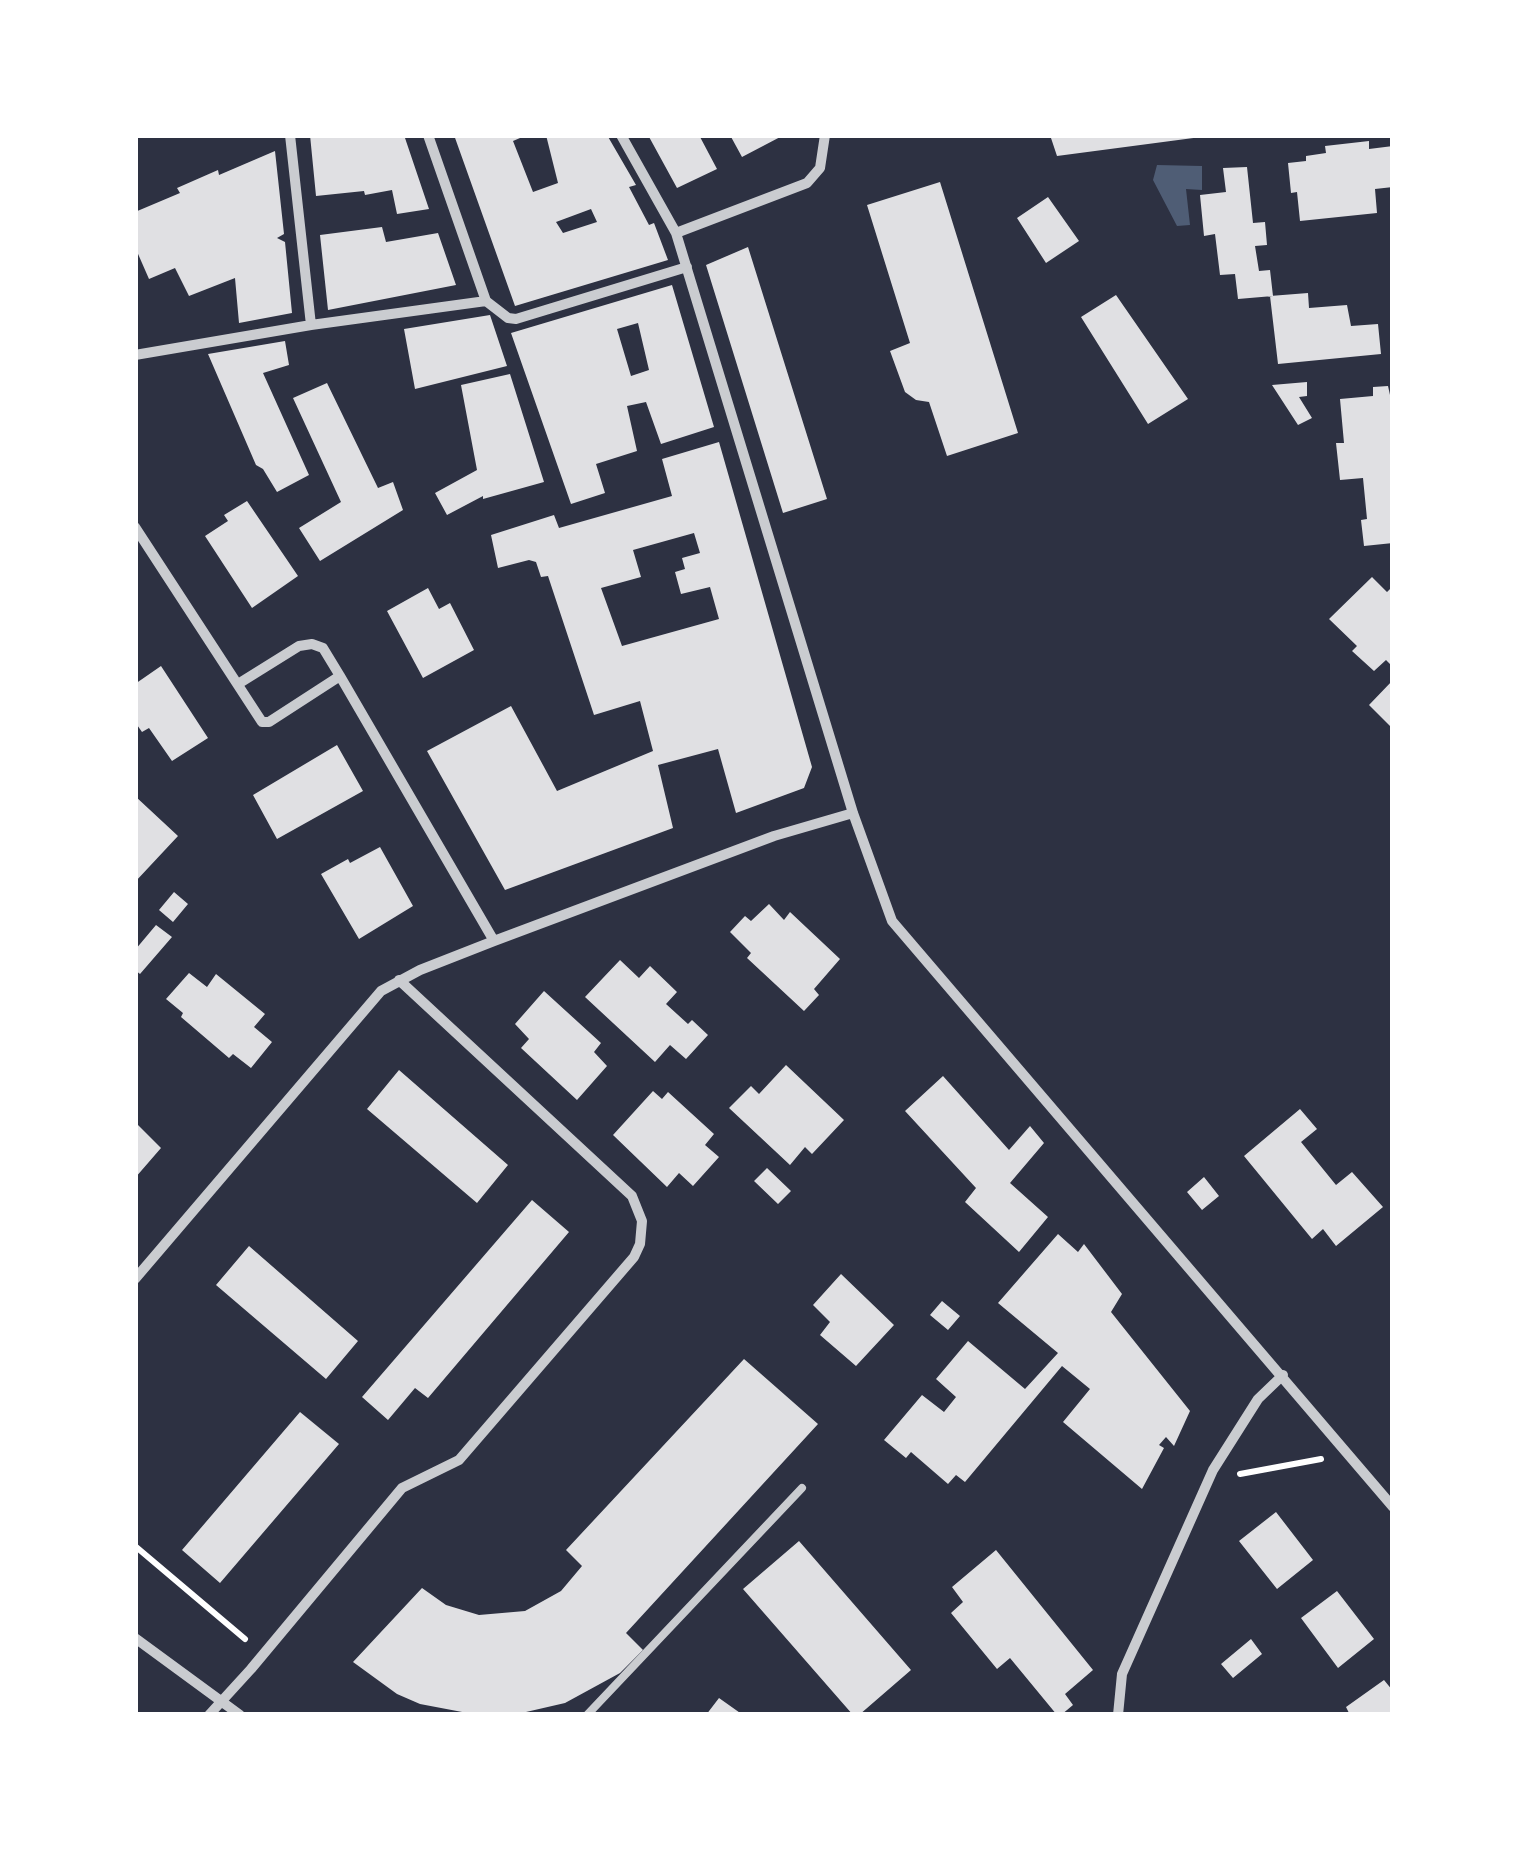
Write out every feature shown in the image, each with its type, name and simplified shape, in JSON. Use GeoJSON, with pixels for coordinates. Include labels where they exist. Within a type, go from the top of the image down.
{"type":"FeatureCollection","features":[{"type":"Feature","properties":{"kind":"street"},"geometry":{"type":"LineString","coordinates":[[428,135],[486,301],[508,318],[516,319],[688,267]]}},
{"type":"Feature","properties":{"kind":"street"},"geometry":{"type":"LineString","coordinates":[[621,135],[676,233],[688,267],[854,814],[892,921],[1393,1507]]}},
{"type":"Feature","properties":{"kind":"street"},"geometry":{"type":"LineString","coordinates":[[676,233],[807,183],[820,168],[824,135]]}},
{"type":"Feature","properties":{"kind":"street"},"geometry":{"type":"LineString","coordinates":[[291,138],[311,325]]}},
{"type":"Feature","properties":{"kind":"street"},"geometry":{"type":"LineString","coordinates":[[137,354],[486,301]]}},
{"type":"Feature","properties":{"kind":"street"},"geometry":{"type":"LineString","coordinates":[[135,527],[262,722],[270,722],[340,676]]}},
{"type":"Feature","properties":{"kind":"street"},"geometry":{"type":"LineString","coordinates":[[238,684],[299,646],[312,644],[323,648],[494,941]]}},
{"type":"Feature","properties":{"kind":"street"},"geometry":{"type":"LineString","coordinates":[[135,1279],[365,1007],[399,980],[774,836],[854,814]]}},
{"type":"Feature","properties":{"kind":"street"},"geometry":{"type":"LineString","coordinates":[[208,1715],[252,1669],[402,1488],[459,1460],[634,1257],[640,1244],[642,1221],[632,1196],[399,980]]}},
{"type":"Feature","properties":{"kind":"street"},"geometry":{"type":"LineString","coordinates":[[1118,1715],[1122,1674],[1213,1470],[1258,1400],[1283,1375]]}},
{"type":"Feature","properties":{"kind":"street"},"geometry":{"type":"LineString","coordinates":[[135,1638],[240,1715]]}},
{"type":"Feature","properties":{"kind":"lane"},"geometry":{"type":"LineString","coordinates":[[588,1715],[802,1488]]}},
{"type":"Feature","properties":{"kind":"path"},"geometry":{"type":"LineString","coordinates":[[1234,1480],[1238,1474],[1334,1457]]}},
{"type":"Feature","properties":{"kind":"path"},"geometry":{"type":"LineString","coordinates":[[135,1546],[252,1646],[252,1669]]}},
{"type":"Feature","properties":{"kind":"water"},"geometry":{"type":"Polygon","coordinates":[[[1157,165],[1202,166],[1202,190],[1186,189],[1190,225],[1177,226],[1153,180],[1157,165]]]}},
{"type":"Feature","properties":{"kind":"building"},"geometry":{"type":"Polygon","coordinates":[[[310,135],[404,135],[429,209],[397,214],[392,190],[316,196],[310,135]]]}},
{"type":"Feature","properties":{"kind":"building"},"geometry":{"type":"Polygon","coordinates":[[[454,135],[527,135],[513,141],[533,192],[558,183],[546,135],[607,135],[636,185],[629,187],[649,225],[654,223],[668,260],[515,306],[454,135]],[[591,209],[556,222],[563,233],[597,222],[591,209]]]}},
{"type":"Feature","properties":{"kind":"building"},"geometry":{"type":"Polygon","coordinates":[[[648,135],[699,135],[717,169],[677,188],[648,135]]]}},
{"type":"Feature","properties":{"kind":"building"},"geometry":{"type":"Polygon","coordinates":[[[730,135],[784,135],[742,157],[730,135]]]}},
{"type":"Feature","properties":{"kind":"building"},"geometry":{"type":"Polygon","coordinates":[[[1050,135],[1201,135],[1201,137],[1057,156],[1050,135]]]}},
{"type":"Feature","properties":{"kind":"building"},"geometry":{"type":"Polygon","coordinates":[[[1369,141],[1369,149],[1393,146],[1393,187],[1375,189],[1377,213],[1300,221],[1297,192],[1291,193],[1288,163],[1326,153],[1325,146],[1369,141]]]}},
{"type":"Feature","properties":{"kind":"building"},"geometry":{"type":"Polygon","coordinates":[[[275,151],[284,234],[277,238],[285,242],[292,313],[239,323],[235,278],[189,296],[175,268],[149,279],[135,247],[135,212],[180,193],[177,188],[218,170],[219,175],[275,151]]]}},
{"type":"Feature","properties":{"kind":"building"},"geometry":{"type":"Polygon","coordinates":[[[1247,167],[1253,223],[1265,222],[1267,245],[1255,246],[1259,271],[1270,270],[1273,296],[1238,299],[1235,274],[1220,275],[1215,234],[1204,236],[1200,195],[1226,192],[1223,168],[1247,167]]]}},
{"type":"Feature","properties":{"kind":"building"},"geometry":{"type":"Polygon","coordinates":[[[940,182],[1018,433],[947,456],[929,402],[916,400],[905,392],[890,351],[910,343],[867,205],[940,182]]]}},
{"type":"Feature","properties":{"kind":"building"},"geometry":{"type":"Polygon","coordinates":[[[1048,197],[1079,241],[1046,263],[1017,218],[1048,197]]]}},
{"type":"Feature","properties":{"kind":"building"},"geometry":{"type":"Polygon","coordinates":[[[382,227],[386,242],[438,233],[456,285],[328,310],[320,235],[382,227]]]}},
{"type":"Feature","properties":{"kind":"building"},"geometry":{"type":"Polygon","coordinates":[[[748,247],[827,499],[783,513],[706,265],[748,247]]]}},
{"type":"Feature","properties":{"kind":"building"},"geometry":{"type":"Polygon","coordinates":[[[672,285],[714,427],[661,444],[646,402],[627,406],[637,451],[596,464],[605,493],[571,504],[511,333],[672,285]],[[638,323],[617,329],[631,376],[649,370],[638,323]]]}},
{"type":"Feature","properties":{"kind":"building"},"geometry":{"type":"Polygon","coordinates":[[[1308,293],[1309,308],[1347,305],[1351,326],[1378,324],[1381,354],[1278,364],[1270,296],[1308,293]]]}},
{"type":"Feature","properties":{"kind":"building"},"geometry":{"type":"Polygon","coordinates":[[[1116,295],[1188,399],[1148,424],[1081,317],[1116,295]]]}},
{"type":"Feature","properties":{"kind":"building"},"geometry":{"type":"Polygon","coordinates":[[[490,315],[507,366],[415,389],[404,329],[490,315]]]}},
{"type":"Feature","properties":{"kind":"building"},"geometry":{"type":"Polygon","coordinates":[[[285,341],[289,365],[263,373],[309,475],[277,492],[263,469],[256,465],[208,354],[285,341]]]}},
{"type":"Feature","properties":{"kind":"building"},"geometry":{"type":"Polygon","coordinates":[[[510,374],[544,482],[483,496],[447,515],[435,493],[477,470],[461,385],[510,374]]]}},
{"type":"Feature","properties":{"kind":"building"},"geometry":{"type":"Polygon","coordinates":[[[1307,382],[1307,396],[1299,397],[1312,418],[1298,425],[1272,385],[1307,382]]]}},
{"type":"Feature","properties":{"kind":"building"},"geometry":{"type":"Polygon","coordinates":[[[327,383],[378,488],[393,482],[403,510],[320,561],[299,528],[341,502],[293,398],[327,383]]]}},
{"type":"Feature","properties":{"kind":"building"},"geometry":{"type":"Polygon","coordinates":[[[1388,386],[1393,395],[1393,543],[1364,546],[1361,520],[1367,519],[1363,478],[1340,480],[1336,443],[1344,443],[1340,399],[1373,396],[1373,387],[1388,386]]]}},
{"type":"Feature","properties":{"kind":"building"},"geometry":{"type":"Polygon","coordinates":[[[719,442],[812,767],[804,788],[736,813],[718,749],[658,765],[673,828],[505,890],[427,751],[511,706],[557,791],[653,751],[640,701],[594,715],[548,576],[541,577],[536,562],[529,560],[498,568],[491,535],[554,515],[559,528],[672,496],[662,459],[719,442]],[[694,533],[633,550],[641,577],[601,588],[622,646],[719,619],[710,587],[681,594],[675,572],[685,569],[682,558],[700,553],[694,533]]]}},
{"type":"Feature","properties":{"kind":"building"},"geometry":{"type":"Polygon","coordinates":[[[247,501],[298,576],[252,608],[205,536],[228,521],[224,515],[247,501]]]}},
{"type":"Feature","properties":{"kind":"building"},"geometry":{"type":"Polygon","coordinates":[[[1372,577],[1387,592],[1393,586],[1393,667],[1386,660],[1374,671],[1352,651],[1357,646],[1329,619],[1372,577]]]}},
{"type":"Feature","properties":{"kind":"building"},"geometry":{"type":"Polygon","coordinates":[[[428,588],[439,609],[450,603],[474,650],[423,678],[387,611],[428,588]]]}},
{"type":"Feature","properties":{"kind":"building"},"geometry":{"type":"Polygon","coordinates":[[[161,666],[208,738],[172,761],[149,728],[142,732],[135,722],[135,684],[161,666]]]}},
{"type":"Feature","properties":{"kind":"building"},"geometry":{"type":"Polygon","coordinates":[[[1393,680],[1393,729],[1369,705],[1393,680]]]}},
{"type":"Feature","properties":{"kind":"building"},"geometry":{"type":"Polygon","coordinates":[[[337,745],[363,791],[277,839],[253,795],[337,745]]]}},
{"type":"Feature","properties":{"kind":"building"},"geometry":{"type":"Polygon","coordinates":[[[135,796],[178,836],[135,882],[135,796]]]}},
{"type":"Feature","properties":{"kind":"building"},"geometry":{"type":"Polygon","coordinates":[[[380,847],[413,906],[359,939],[321,874],[380,847]]]}},
{"type":"Feature","properties":{"kind":"building"},"geometry":{"type":"Polygon","coordinates":[[[174,892],[188,904],[173,922],[159,910],[174,892]]]}},
{"type":"Feature","properties":{"kind":"building"},"geometry":{"type":"Polygon","coordinates":[[[769,904],[784,920],[790,912],[840,959],[814,989],[819,995],[804,1011],[747,958],[751,953],[730,932],[745,916],[751,921],[769,904]]]}},
{"type":"Feature","properties":{"kind":"building"},"geometry":{"type":"Polygon","coordinates":[[[156,925],[172,937],[140,974],[135,970],[135,950],[156,925]]]}},
{"type":"Feature","properties":{"kind":"building"},"geometry":{"type":"Polygon","coordinates":[[[620,960],[639,978],[650,966],[677,992],[666,1004],[688,1024],[692,1020],[708,1035],[686,1059],[670,1045],[655,1062],[585,997],[620,960]]]}},
{"type":"Feature","properties":{"kind":"building"},"geometry":{"type":"Polygon","coordinates":[[[189,973],[207,987],[216,974],[265,1014],[254,1027],[272,1042],[251,1068],[233,1054],[229,1058],[166,999],[189,973]]]}},
{"type":"Feature","properties":{"kind":"building"},"geometry":{"type":"Polygon","coordinates":[[[544,991],[601,1043],[594,1052],[607,1066],[577,1100],[521,1048],[529,1039],[515,1024],[544,991]]]}},
{"type":"Feature","properties":{"kind":"building"},"geometry":{"type":"Polygon","coordinates":[[[786,1065],[844,1120],[812,1154],[805,1147],[790,1165],[729,1108],[751,1086],[759,1094],[786,1065]]]}},
{"type":"Feature","properties":{"kind":"building"},"geometry":{"type":"Polygon","coordinates":[[[399,1070],[508,1165],[477,1203],[367,1109],[399,1070]]]}},
{"type":"Feature","properties":{"kind":"building"},"geometry":{"type":"Polygon","coordinates":[[[943,1076],[1009,1150],[1030,1126],[1044,1143],[1010,1183],[1048,1217],[1019,1252],[965,1202],[976,1188],[905,1111],[943,1076]]]}},
{"type":"Feature","properties":{"kind":"building"},"geometry":{"type":"Polygon","coordinates":[[[653,1091],[662,1099],[668,1092],[714,1134],[705,1145],[719,1157],[693,1186],[679,1173],[667,1187],[613,1135],[653,1091]]]}},
{"type":"Feature","properties":{"kind":"building"},"geometry":{"type":"Polygon","coordinates":[[[1300,1109],[1317,1129],[1301,1142],[1336,1185],[1352,1172],[1383,1207],[1336,1246],[1323,1229],[1312,1239],[1244,1156],[1300,1109]]]}},
{"type":"Feature","properties":{"kind":"building"},"geometry":{"type":"Polygon","coordinates":[[[135,1122],[161,1148],[135,1178],[135,1122]]]}},
{"type":"Feature","properties":{"kind":"building"},"geometry":{"type":"Polygon","coordinates":[[[767,1168],[791,1191],[778,1204],[754,1181],[767,1168]]]}},
{"type":"Feature","properties":{"kind":"building"},"geometry":{"type":"Polygon","coordinates":[[[1204,1177],[1219,1196],[1202,1210],[1187,1192],[1204,1177]]]}},
{"type":"Feature","properties":{"kind":"building"},"geometry":{"type":"Polygon","coordinates":[[[532,1200],[569,1232],[428,1398],[415,1388],[388,1420],[362,1397],[532,1200]]]}},
{"type":"Feature","properties":{"kind":"building"},"geometry":{"type":"Polygon","coordinates":[[[1058,1234],[1078,1252],[1084,1244],[1122,1294],[1111,1312],[1190,1411],[1174,1446],[1166,1437],[1159,1445],[1164,1448],[1142,1489],[1063,1422],[1090,1389],[1062,1366],[965,1482],[956,1475],[948,1484],[911,1452],[906,1458],[884,1440],[922,1395],[944,1412],[956,1397],[936,1379],[968,1341],[1025,1389],[1058,1353],[998,1303],[1058,1234]]]}},
{"type":"Feature","properties":{"kind":"building"},"geometry":{"type":"Polygon","coordinates":[[[249,1246],[358,1341],[326,1379],[216,1285],[249,1246]]]}},
{"type":"Feature","properties":{"kind":"building"},"geometry":{"type":"Polygon","coordinates":[[[841,1274],[894,1325],[856,1366],[820,1335],[830,1322],[813,1305],[841,1274]]]}},
{"type":"Feature","properties":{"kind":"building"},"geometry":{"type":"Polygon","coordinates":[[[942,1301],[960,1316],[948,1330],[930,1315],[942,1301]]]}},
{"type":"Feature","properties":{"kind":"building"},"geometry":{"type":"Polygon","coordinates":[[[744,1359],[818,1424],[626,1633],[643,1650],[620,1673],[565,1703],[513,1715],[478,1715],[420,1704],[397,1694],[353,1662],[422,1588],[446,1605],[479,1615],[525,1611],[561,1591],[582,1566],[566,1550],[744,1359]]]}},
{"type":"Feature","properties":{"kind":"building"},"geometry":{"type":"Polygon","coordinates":[[[300,1412],[339,1444],[220,1583],[182,1550],[300,1412]]]}},
{"type":"Feature","properties":{"kind":"building"},"geometry":{"type":"Polygon","coordinates":[[[1276,1512],[1313,1560],[1277,1589],[1239,1541],[1276,1512]]]}},
{"type":"Feature","properties":{"kind":"building"},"geometry":{"type":"Polygon","coordinates":[[[799,1541],[911,1670],[859,1715],[853,1715],[743,1589],[799,1541]]]}},
{"type":"Feature","properties":{"kind":"building"},"geometry":{"type":"Polygon","coordinates":[[[996,1550],[1093,1670],[1065,1694],[1073,1705],[1061,1715],[1010,1658],[997,1669],[951,1613],[963,1602],[952,1587],[996,1550]]]}},
{"type":"Feature","properties":{"kind":"building"},"geometry":{"type":"Polygon","coordinates":[[[1337,1591],[1374,1639],[1338,1668],[1301,1618],[1337,1591]]]}},
{"type":"Feature","properties":{"kind":"building"},"geometry":{"type":"Polygon","coordinates":[[[1251,1639],[1262,1654],[1233,1678],[1221,1664],[1251,1639]]]}},
{"type":"Feature","properties":{"kind":"building"},"geometry":{"type":"Polygon","coordinates":[[[1384,1680],[1393,1691],[1393,1715],[1350,1715],[1346,1707],[1384,1680]]]}},
{"type":"Feature","properties":{"kind":"building"},"geometry":{"type":"Polygon","coordinates":[[[719,1698],[743,1715],[706,1715],[719,1698]]]}}]}
